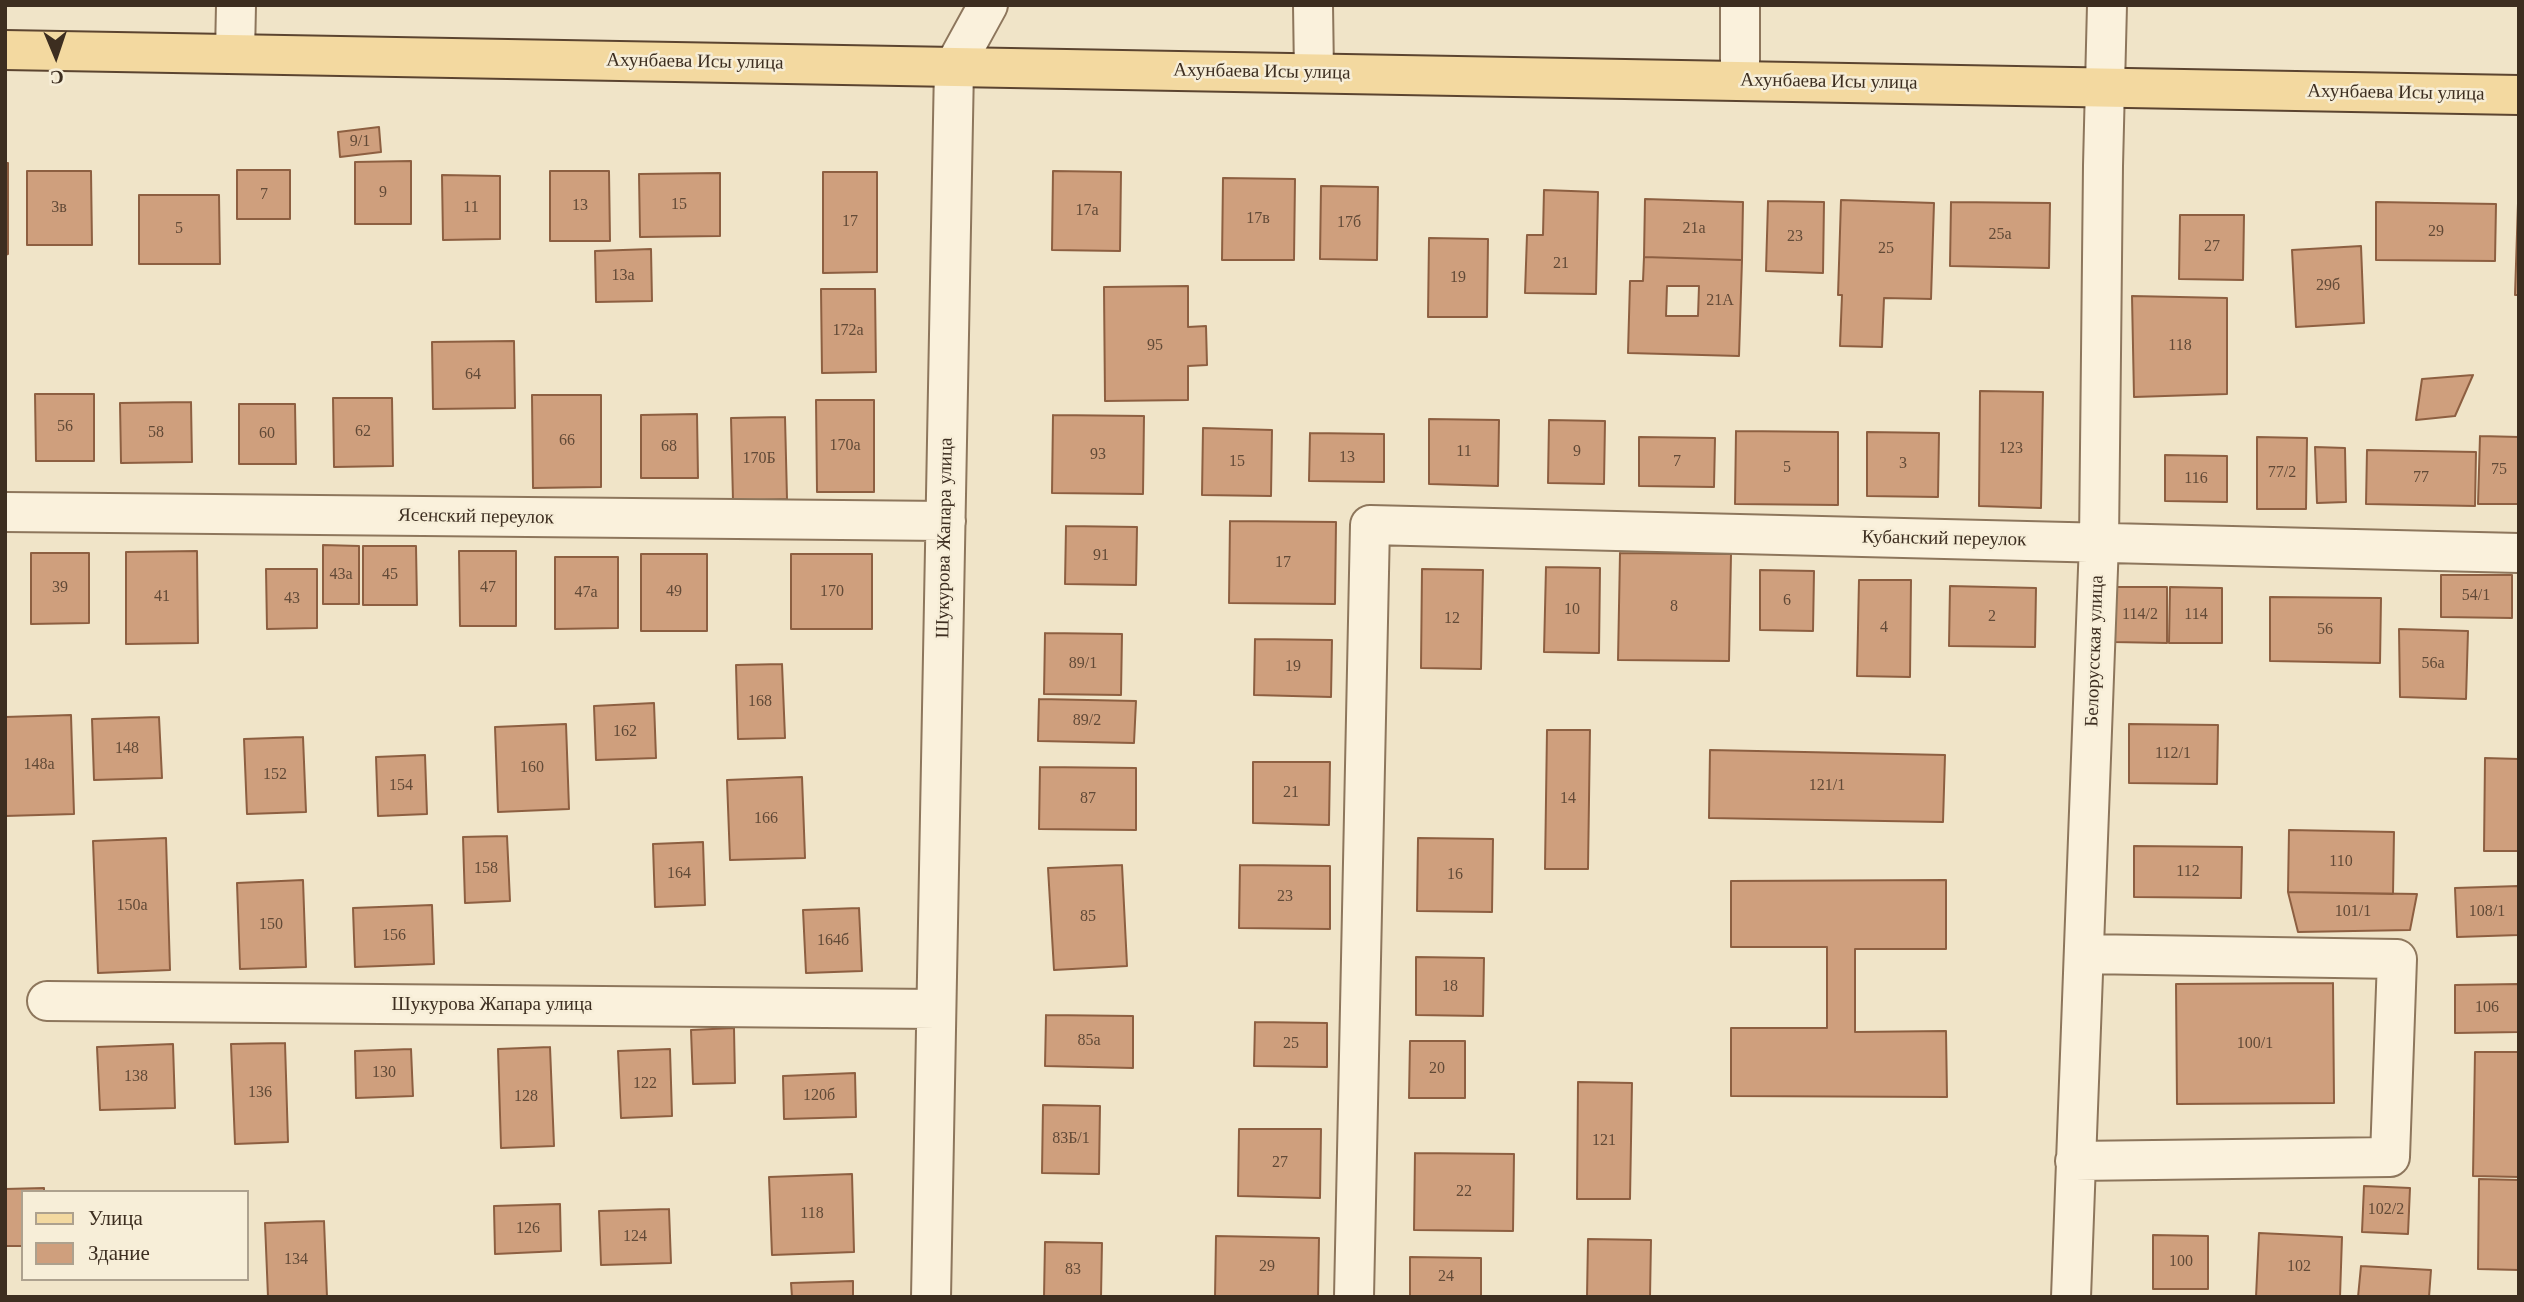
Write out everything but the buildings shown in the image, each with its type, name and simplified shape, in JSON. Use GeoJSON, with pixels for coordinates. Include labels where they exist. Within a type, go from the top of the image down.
{"type":"FeatureCollection","features":[{"type":"Feature","properties":{"kind":"main road","name":"Ахунбаева Исы улица"},"geometry":{"type":"LineString","coordinates":[[5,50],[2519,95]]}},
{"type":"Feature","properties":{"kind":"street"},"geometry":{"type":"LineString","coordinates":[[235,54],[236,5]]}},
{"type":"Feature","properties":{"kind":"street"},"geometry":{"type":"LineString","coordinates":[[954,67],[988,5]]}},
{"type":"Feature","properties":{"kind":"street"},"geometry":{"type":"LineString","coordinates":[[1313,5],[1314,73]]}},
{"type":"Feature","properties":{"kind":"street"},"geometry":{"type":"LineString","coordinates":[[1740,5],[1740,81]]}},
{"type":"Feature","properties":{"kind":"street","name":"Белорусская улица"},"geometry":{"type":"LineString","coordinates":[[2071,1297],[2099,542],[2107,5]]}},
{"type":"Feature","properties":{"kind":"street","name":"Шукурова Жапара улица"},"geometry":{"type":"LineString","coordinates":[[931,1297],[954,67]]}},
{"type":"Feature","properties":{"kind":"street","name":"Ясенский переулок"},"geometry":{"type":"LineString","coordinates":[[5,512],[946,522]]}},
{"type":"Feature","properties":{"kind":"street","name":"Кубанский переулок"},"geometry":{"type":"LineString","coordinates":[[1354,1297],[1370,525],[2519,553]]}},
{"type":"Feature","properties":{"kind":"street"},"geometry":{"type":"LineString","coordinates":[[2075,1161],[2390,1157],[2397,959],[2084,954]]}},
{"type":"Feature","properties":{"kind":"street","name":"Шукурова Жапара улица"},"geometry":{"type":"LineString","coordinates":[[47,1001],[936,1009]]}}]}
